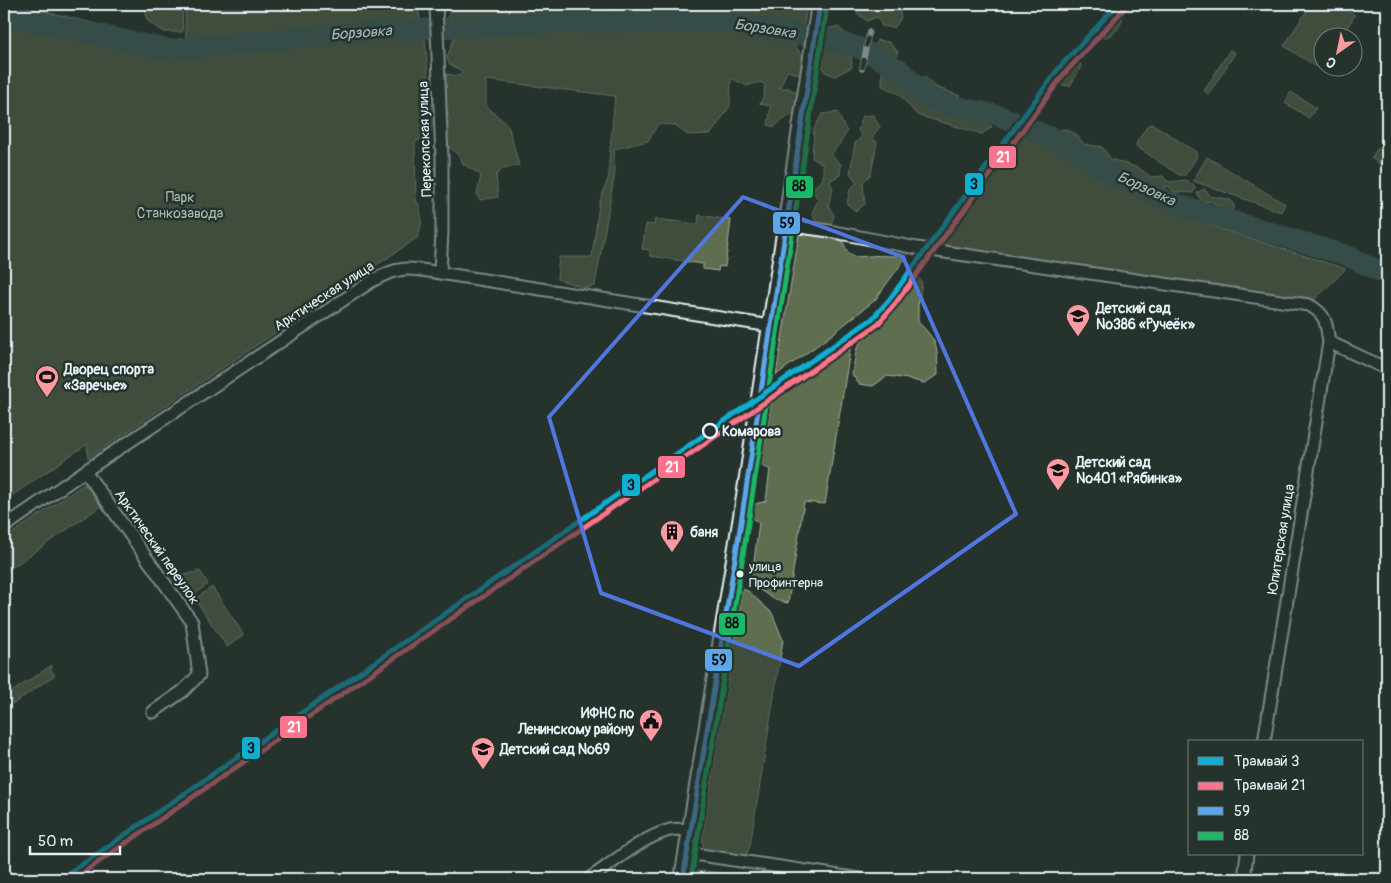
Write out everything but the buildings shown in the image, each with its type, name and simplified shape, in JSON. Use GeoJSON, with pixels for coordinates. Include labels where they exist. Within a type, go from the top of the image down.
{"type":"FeatureCollection","features":[{"type":"Feature","properties":{"kind":"street","name":"Перекопская улица"},"geometry":{"type":"LineString","coordinates":[[436,5],[442,165],[440,273]]}},
{"type":"Feature","properties":{"kind":"street"},"geometry":{"type":"LineString","coordinates":[[683,879],[738,543],[819,12]]}},
{"type":"Feature","properties":{"kind":"street"},"geometry":{"type":"LineString","coordinates":[[786,225],[917,248],[1309,304],[1319,310],[1325,321],[1328,342],[1387,369]]}},
{"type":"Feature","properties":{"kind":"street","name":"Арктическая улица"},"geometry":{"type":"LineString","coordinates":[[4,527],[85,471],[385,274],[397,269],[408,268],[770,326]]}},
{"type":"Feature","properties":{"kind":"street","name":"Юпитерская улица"},"geometry":{"type":"LineString","coordinates":[[1264,740],[1328,342]]}},
{"type":"Feature","properties":{"kind":"street","name":"Арктический переулок"},"geometry":{"type":"LineString","coordinates":[[85,471],[192,622],[198,675],[153,712]]}},
{"type":"Feature","properties":{"kind":"street"},"geometry":{"type":"LineString","coordinates":[[589,879],[643,842],[670,830],[690,830]]}},
{"type":"Feature","properties":{"kind":"street"},"geometry":{"type":"LineString","coordinates":[[686,853],[860,879]]}},
{"type":"Feature","properties":{"kind":"street"},"geometry":{"type":"LineString","coordinates":[[1244,879],[1247,856]]}},
{"type":"Feature","properties":{"kind":"highlighted area"},"geometry":{"type":"Polygon","coordinates":[[[743,197],[903,257],[1016,514],[799,666],[601,593],[549,417],[743,197]]]}},
{"type":"Feature","properties":{"kind":"green space","name":"Парк Станкозавода"},"geometry":{"type":"Polygon","coordinates":[[[4,4],[14,4],[167,41],[186,38],[185,4],[417,4],[422,39],[425,39],[432,123],[431,132],[415,143],[416,200],[420,208],[421,219],[417,238],[88,458],[87,444],[4,501],[4,4]]]}},
{"type":"Feature","properties":{"kind":"green space"},"geometry":{"type":"Polygon","coordinates":[[[493,4],[807,4],[804,25],[796,28],[792,41],[805,60],[799,74],[787,71],[780,88],[789,88],[798,94],[797,111],[775,127],[768,125],[771,106],[760,104],[764,95],[765,84],[759,82],[747,86],[731,78],[730,106],[711,134],[687,135],[675,125],[658,124],[648,141],[614,149],[615,172],[595,286],[585,288],[557,279],[559,257],[592,257],[599,204],[609,176],[615,96],[486,80],[486,106],[508,125],[519,165],[504,168],[496,175],[498,197],[480,200],[477,195],[481,175],[463,164],[461,158],[446,144],[445,127],[450,120],[442,97],[441,78],[446,74],[459,76],[462,71],[449,64],[447,57],[457,31],[453,22],[449,25],[449,10],[459,6],[493,4]]]}},
{"type":"Feature","properties":{"kind":"green space"},"geometry":{"type":"Polygon","coordinates":[[[856,4],[898,4],[901,18],[894,28],[882,26],[877,17],[867,21],[857,13],[856,4]]]}},
{"type":"Feature","properties":{"kind":"green space"},"geometry":{"type":"Polygon","coordinates":[[[1121,4],[1135,4],[1124,11],[1120,26],[1114,32],[1100,39],[1097,29],[1121,4]]]}},
{"type":"Feature","properties":{"kind":"green space"},"geometry":{"type":"Polygon","coordinates":[[[1311,4],[1337,4],[1355,15],[1347,28],[1314,28],[1314,65],[1284,46],[1311,4]]]}},
{"type":"Feature","properties":{"kind":"green space"},"geometry":{"type":"Polygon","coordinates":[[[182,6],[183,32],[164,32],[148,21],[146,17],[146,7],[182,6]]]}},
{"type":"Feature","properties":{"kind":"green space"},"geometry":{"type":"Polygon","coordinates":[[[838,27],[850,37],[852,67],[835,76],[825,72],[818,59],[823,29],[838,27]]]}},
{"type":"Feature","properties":{"kind":"green space"},"geometry":{"type":"Polygon","coordinates":[[[877,40],[889,42],[898,52],[892,72],[902,77],[924,104],[985,119],[992,127],[982,134],[917,115],[899,94],[882,86],[882,69],[871,57],[877,40]]]}},
{"type":"Feature","properties":{"kind":"green space"},"geometry":{"type":"Polygon","coordinates":[[[1230,50],[1235,53],[1209,94],[1204,91],[1230,50]]]}},
{"type":"Feature","properties":{"kind":"green space"},"geometry":{"type":"Polygon","coordinates":[[[1078,56],[1081,67],[1070,86],[1060,85],[1055,78],[1069,58],[1078,56]]]}},
{"type":"Feature","properties":{"kind":"green space"},"geometry":{"type":"Polygon","coordinates":[[[925,77],[936,87],[960,96],[953,101],[945,98],[934,101],[919,91],[915,78],[925,77]]]}},
{"type":"Feature","properties":{"kind":"green space"},"geometry":{"type":"Polygon","coordinates":[[[1291,92],[1316,108],[1309,118],[1285,103],[1291,92]]]}},
{"type":"Feature","properties":{"kind":"green space"},"geometry":{"type":"Polygon","coordinates":[[[837,112],[847,132],[831,155],[841,164],[840,175],[830,181],[833,189],[828,205],[834,215],[830,228],[818,226],[812,213],[818,200],[812,189],[823,179],[823,164],[812,158],[814,129],[822,114],[837,112]]]}},
{"type":"Feature","properties":{"kind":"green space"},"geometry":{"type":"Polygon","coordinates":[[[873,115],[880,127],[872,137],[877,142],[871,174],[863,182],[865,204],[856,211],[847,204],[850,189],[857,183],[850,173],[855,143],[862,136],[858,130],[863,116],[873,115]]]}},
{"type":"Feature","properties":{"kind":"green space"},"geometry":{"type":"Polygon","coordinates":[[[1153,124],[1196,152],[1197,157],[1185,175],[1179,175],[1136,146],[1148,125],[1153,124]]]}},
{"type":"Feature","properties":{"kind":"green space"},"geometry":{"type":"Polygon","coordinates":[[[1066,129],[1076,134],[1084,144],[1102,147],[1111,159],[1139,168],[1151,177],[1163,176],[1168,182],[1187,180],[1195,187],[1193,193],[1175,192],[1168,186],[1157,189],[1148,180],[1137,179],[1127,175],[1111,161],[1105,163],[1090,156],[1083,146],[1070,142],[1063,137],[1060,130],[1066,129]]]}},
{"type":"Feature","properties":{"kind":"green space"},"geometry":{"type":"Polygon","coordinates":[[[1023,133],[1052,147],[1111,183],[1180,213],[1221,229],[1346,269],[1309,305],[931,247],[1023,133]]]}},
{"type":"Feature","properties":{"kind":"green space"},"geometry":{"type":"Polygon","coordinates":[[[1378,148],[1387,154],[1387,169],[1371,158],[1378,148]]]}},
{"type":"Feature","properties":{"kind":"green space"},"geometry":{"type":"Polygon","coordinates":[[[1207,157],[1285,204],[1281,212],[1193,181],[1207,157]]]}},
{"type":"Feature","properties":{"kind":"green space"},"geometry":{"type":"Polygon","coordinates":[[[1204,189],[1211,196],[1231,200],[1235,208],[1228,212],[1210,201],[1202,202],[1197,193],[1204,189]]]}},
{"type":"Feature","properties":{"kind":"green space"},"geometry":{"type":"Polygon","coordinates":[[[699,215],[731,220],[725,267],[719,266],[718,271],[703,269],[703,264],[650,256],[650,250],[642,249],[646,224],[654,225],[655,219],[698,224],[699,215]]]}},
{"type":"Feature","properties":{"kind":"green space"},"geometry":{"type":"Polygon","coordinates":[[[810,233],[842,240],[847,251],[855,257],[894,256],[900,251],[909,253],[875,300],[830,336],[776,375],[799,235],[810,233]]]}},
{"type":"Feature","properties":{"kind":"green space"},"geometry":{"type":"Polygon","coordinates":[[[918,277],[922,282],[918,306],[918,322],[930,335],[936,346],[938,375],[924,383],[887,376],[873,386],[859,384],[852,374],[857,348],[864,336],[895,303],[907,283],[918,277]]]}},
{"type":"Feature","properties":{"kind":"green space"},"geometry":{"type":"Polygon","coordinates":[[[852,338],[825,504],[804,502],[788,603],[775,600],[751,584],[759,523],[753,519],[755,504],[766,501],[770,469],[761,466],[772,398],[852,338]]]}},
{"type":"Feature","properties":{"kind":"green space"},"geometry":{"type":"Polygon","coordinates":[[[84,484],[89,490],[95,489],[102,503],[101,506],[4,573],[4,539],[84,484]]]}},
{"type":"Feature","properties":{"kind":"green space"},"geometry":{"type":"Polygon","coordinates":[[[200,571],[208,584],[193,595],[181,576],[200,571]]]}},
{"type":"Feature","properties":{"kind":"green space"},"geometry":{"type":"Polygon","coordinates":[[[212,587],[244,635],[227,647],[195,599],[212,587]]]}},
{"type":"Feature","properties":{"kind":"green space"},"geometry":{"type":"Polygon","coordinates":[[[742,589],[748,591],[772,613],[783,640],[750,846],[746,855],[741,856],[707,850],[702,841],[742,589]]]}},
{"type":"Feature","properties":{"kind":"green space"},"geometry":{"type":"Polygon","coordinates":[[[52,665],[51,670],[55,675],[13,704],[10,693],[52,665]]]}},
{"type":"Feature","properties":{"kind":"green space"},"geometry":{"type":"Polygon","coordinates":[[[696,871],[742,876],[742,879],[694,879],[696,871]]]}},
{"type":"Feature","properties":{"kind":"waterway","name":"Борзовка"},"geometry":{"type":"LineString","coordinates":[[4,15],[171,50],[336,34],[531,23],[723,22],[828,39],[857,47],[899,69],[928,98],[944,104],[997,115],[1062,142],[1115,176],[1173,203],[1348,256],[1387,275]]}},
{"type":"Feature","properties":{"kind":"railway"},"geometry":{"type":"LineString","coordinates":[[862,69],[869,32]]}},
{"type":"Feature","properties":{"kind":"tram line","name":"3"},"geometry":{"type":"LineString","coordinates":[[61,879],[872,319],[889,300],[1058,69],[1118,4]]}},
{"type":"Feature","properties":{"kind":"tram line","name":"21"},"geometry":{"type":"LineString","coordinates":[[74,879],[877,325],[895,304],[1064,74],[1124,9]]}},
{"type":"Feature","properties":{"kind":"transit line","name":"59"},"geometry":{"type":"LineString","coordinates":[[683,879],[742,516],[820,4]]}},
{"type":"Feature","properties":{"kind":"transit line","name":"88"},"geometry":{"type":"LineString","coordinates":[[691,879],[749,517],[827,5]]}},
{"type":"Feature","properties":{"kind":"place","name":"Детский сад №386 «Ручеёк»"},"geometry":{"type":"Point","coordinates":[1078,337]}},
{"type":"Feature","properties":{"kind":"place","name":"Дворец спорта «Заречье»"},"geometry":{"type":"Point","coordinates":[47,398]}},
{"type":"Feature","properties":{"kind":"place","name":"Комарова"},"geometry":{"type":"Point","coordinates":[710,431]}},
{"type":"Feature","properties":{"kind":"place","name":"Детский сад №401 «Рябинка»"},"geometry":{"type":"Point","coordinates":[1058,491]}},
{"type":"Feature","properties":{"kind":"place","name":"баня"},"geometry":{"type":"Point","coordinates":[672,553]}},
{"type":"Feature","properties":{"kind":"place","name":"улица Профинтерна"},"geometry":{"type":"Point","coordinates":[740,574]}},
{"type":"Feature","properties":{"kind":"place","name":"ИФНС по Ленинскому району"},"geometry":{"type":"Point","coordinates":[651,742]}},
{"type":"Feature","properties":{"kind":"place","name":"Детский сад №69"},"geometry":{"type":"Point","coordinates":[483,770]}}]}
